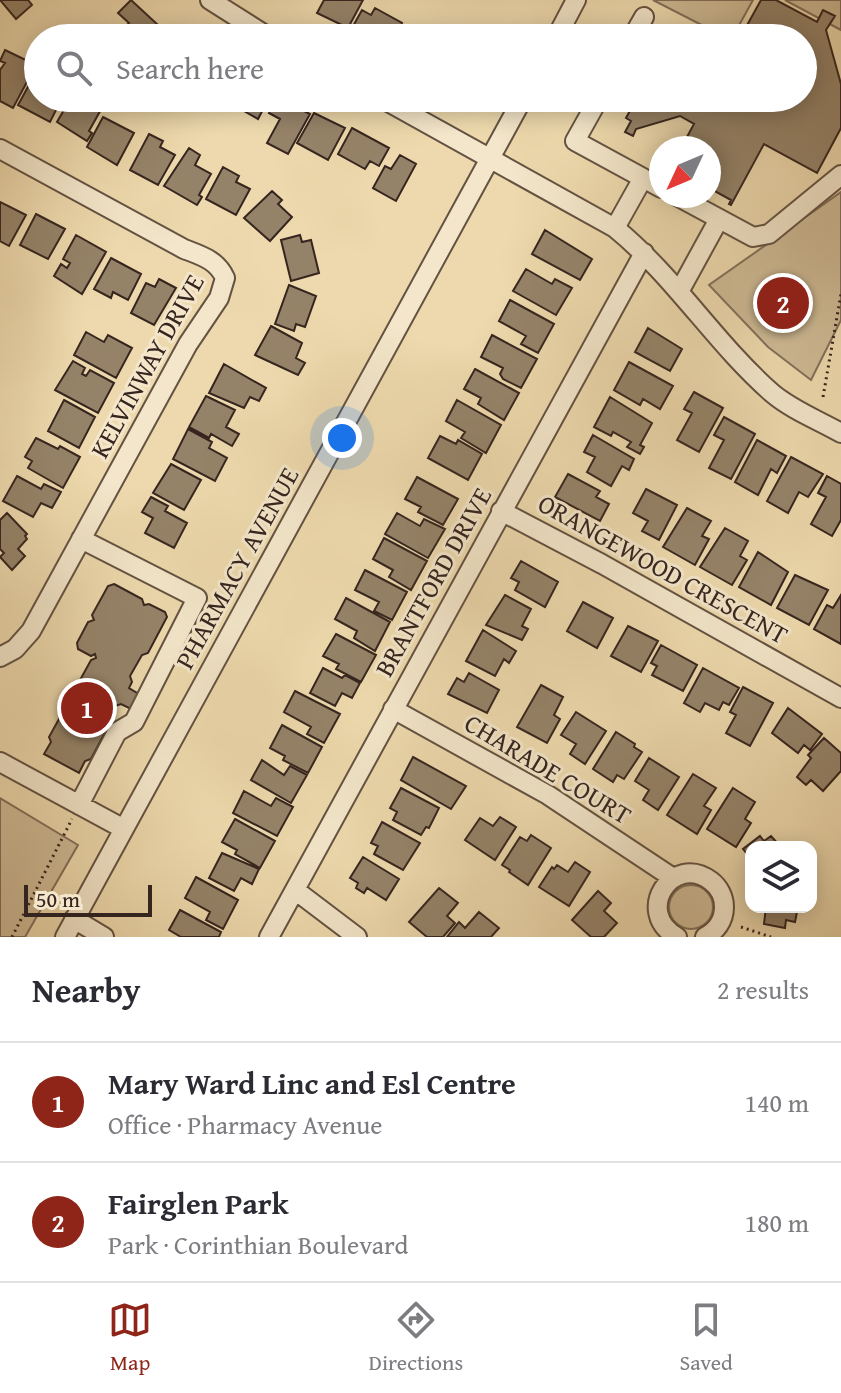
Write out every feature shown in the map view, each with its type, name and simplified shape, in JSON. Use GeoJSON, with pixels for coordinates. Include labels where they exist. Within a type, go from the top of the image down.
{"type":"FeatureCollection","features":[{"type":"Feature","properties":{"kind":"street"},"geometry":{"type":"LineString","coordinates":[[210,0],[248,24]]}},
{"type":"Feature","properties":{"kind":"street"},"geometry":{"type":"LineString","coordinates":[[563,24],[576,0]]}},
{"type":"Feature","properties":{"kind":"street"},"geometry":{"type":"LineString","coordinates":[[640,24],[644,17]]}},
{"type":"Feature","properties":{"kind":"street"},"geometry":{"type":"LineString","coordinates":[[406,112],[615,228],[644,253],[742,364],[774,395],[841,433]]}},
{"type":"Feature","properties":{"kind":"street","name":"PHARMACY AVENUE"},"geometry":{"type":"LineString","coordinates":[[65,937],[515,112]]}},
{"type":"Feature","properties":{"kind":"street"},"geometry":{"type":"LineString","coordinates":[[591,112],[575,141],[649,181]]}},
{"type":"Feature","properties":{"kind":"street","name":"KELVINWAY DRIVE"},"geometry":{"type":"LineString","coordinates":[[0,149],[206,258],[217,265],[225,278],[219,298],[197,328],[31,631],[15,649],[0,657]]}},
{"type":"Feature","properties":{"kind":"street"},"geometry":{"type":"LineString","coordinates":[[699,208],[753,237],[769,234],[841,175]]}},
{"type":"Feature","properties":{"kind":"street"},"geometry":{"type":"LineString","coordinates":[[615,228],[643,178]]}},
{"type":"Feature","properties":{"kind":"street"},"geometry":{"type":"LineString","coordinates":[[679,292],[719,219]]}},
{"type":"Feature","properties":{"kind":"street","name":"BRANTFORD DRIVE"},"geometry":{"type":"LineString","coordinates":[[269,937],[644,253]]}},
{"type":"Feature","properties":{"kind":"street","name":"ORANGEWOOD CRESCENT"},"geometry":{"type":"LineString","coordinates":[[501,511],[841,698]]}},
{"type":"Feature","properties":{"kind":"street"},"geometry":{"type":"LineString","coordinates":[[79,805],[117,732],[134,722],[197,598],[81,539]]}},
{"type":"Feature","properties":{"kind":"street","name":"CHARADE COURT"},"geometry":{"type":"LineString","coordinates":[[393,709],[548,795],[673,878],[695,873],[715,884],[724,904],[723,915],[718,926],[705,937]]}},
{"type":"Feature","properties":{"kind":"street"},"geometry":{"type":"LineString","coordinates":[[0,762],[124,829]]}},
{"type":"Feature","properties":{"kind":"street"},"geometry":{"type":"LineString","coordinates":[[673,878],[660,894],[657,905],[663,925],[677,937]]}},
{"type":"Feature","properties":{"kind":"street"},"geometry":{"type":"LineString","coordinates":[[295,890],[357,937]]}},
{"type":"Feature","properties":{"kind":"street"},"geometry":{"type":"LineString","coordinates":[[74,919],[104,937]]}},
{"type":"Feature","properties":{"kind":"path"},"geometry":{"type":"LineString","coordinates":[[823,397],[841,294]]}},
{"type":"Feature","properties":{"kind":"path"},"geometry":{"type":"LineString","coordinates":[[12,937],[79,805]]}},
{"type":"Feature","properties":{"kind":"path"},"geometry":{"type":"LineString","coordinates":[[741,927],[771,937]]}},
{"type":"Feature","properties":{"kind":"shaded area"},"geometry":{"type":"Polygon","coordinates":[[[653,0],[753,0],[740,24],[700,24],[653,0]]]}},
{"type":"Feature","properties":{"kind":"shaded area"},"geometry":{"type":"Polygon","coordinates":[[[785,0],[841,0],[841,30],[785,0]]]}},
{"type":"Feature","properties":{"kind":"shaded area"},"geometry":{"type":"Polygon","coordinates":[[[841,192],[841,320],[811,380],[768,347],[709,285],[841,192]]]}},
{"type":"Feature","properties":{"kind":"shaded area"},"geometry":{"type":"Polygon","coordinates":[[[0,798],[78,845],[25,937],[0,937],[0,798]]]}},
{"type":"Feature","properties":{"kind":"shaded area"},"geometry":{"type":"Polygon","coordinates":[[[691,885],[706,892],[713,907],[706,922],[691,929],[676,922],[669,907],[676,892],[691,885]]]}},
{"type":"Feature","properties":{"kind":"building"},"geometry":{"type":"Polygon","coordinates":[[[0,0],[28,0],[32,5],[16,19],[0,0]]]}},
{"type":"Feature","properties":{"kind":"building"},"geometry":{"type":"Polygon","coordinates":[[[131,0],[157,24],[128,24],[118,13],[131,0]]]}},
{"type":"Feature","properties":{"kind":"building"},"geometry":{"type":"Polygon","coordinates":[[[324,0],[363,0],[350,24],[340,24],[317,13],[324,0]]]}},
{"type":"Feature","properties":{"kind":"building"},"geometry":{"type":"Polygon","coordinates":[[[761,0],[776,0],[817,22],[823,10],[835,16],[826,30],[841,84],[841,128],[817,173],[764,144],[731,205],[731,200],[721,195],[721,136],[688,136],[694,124],[680,116],[636,129],[633,136],[625,132],[631,121],[626,118],[629,112],[817,112],[817,24],[748,24],[761,0]]]}},
{"type":"Feature","properties":{"kind":"building"},"geometry":{"type":"Polygon","coordinates":[[[375,8],[402,23],[354,24],[362,10],[371,15],[375,8]]]}},
{"type":"Feature","properties":{"kind":"building"},"geometry":{"type":"Polygon","coordinates":[[[5,50],[24,59],[24,87],[13,108],[0,101],[0,70],[5,63],[0,61],[5,50]]]}},
{"type":"Feature","properties":{"kind":"building"},"geometry":{"type":"Polygon","coordinates":[[[24,94],[24,108],[18,105],[24,94]]]}},
{"type":"Feature","properties":{"kind":"building"},"geometry":{"type":"Polygon","coordinates":[[[31,112],[55,112],[50,122],[31,112]]]}},
{"type":"Feature","properties":{"kind":"building"},"geometry":{"type":"Polygon","coordinates":[[[63,112],[100,112],[87,141],[57,122],[63,112]]]}},
{"type":"Feature","properties":{"kind":"building"},"geometry":{"type":"Polygon","coordinates":[[[246,112],[262,112],[258,119],[246,112]]]}},
{"type":"Feature","properties":{"kind":"building"},"geometry":{"type":"Polygon","coordinates":[[[269,113],[310,114],[288,154],[267,143],[280,119],[269,113]]]}},
{"type":"Feature","properties":{"kind":"building"},"geometry":{"type":"Polygon","coordinates":[[[314,113],[345,128],[328,160],[297,143],[314,113]]]}},
{"type":"Feature","properties":{"kind":"building"},"geometry":{"type":"Polygon","coordinates":[[[103,117],[134,133],[117,165],[87,147],[103,117]]]}},
{"type":"Feature","properties":{"kind":"building"},"geometry":{"type":"Polygon","coordinates":[[[352,128],[389,148],[379,166],[370,161],[365,169],[338,154],[352,128]]]}},
{"type":"Feature","properties":{"kind":"building"},"geometry":{"type":"Polygon","coordinates":[[[149,134],[163,141],[160,147],[175,155],[158,185],[130,170],[149,134]]]}},
{"type":"Feature","properties":{"kind":"building"},"geometry":{"type":"Polygon","coordinates":[[[189,148],[200,155],[195,165],[211,174],[197,205],[164,186],[189,148]]]}},
{"type":"Feature","properties":{"kind":"building"},"geometry":{"type":"Polygon","coordinates":[[[400,155],[416,164],[396,201],[373,188],[385,166],[391,169],[400,155]]]}},
{"type":"Feature","properties":{"kind":"building"},"geometry":{"type":"Polygon","coordinates":[[[223,167],[239,176],[236,182],[250,189],[236,215],[206,199],[223,167]]]}},
{"type":"Feature","properties":{"kind":"building"},"geometry":{"type":"Polygon","coordinates":[[[272,191],[282,200],[278,204],[292,217],[270,241],[244,218],[272,191]]]}},
{"type":"Feature","properties":{"kind":"building"},"geometry":{"type":"Polygon","coordinates":[[[0,202],[26,215],[9,246],[0,241],[0,202]]]}},
{"type":"Feature","properties":{"kind":"building"},"geometry":{"type":"Polygon","coordinates":[[[36,214],[65,229],[48,259],[20,245],[36,214]]]}},
{"type":"Feature","properties":{"kind":"building"},"geometry":{"type":"Polygon","coordinates":[[[545,230],[592,259],[580,280],[532,254],[545,230]]]}},
{"type":"Feature","properties":{"kind":"building"},"geometry":{"type":"Polygon","coordinates":[[[76,235],[106,252],[82,294],[54,276],[61,264],[67,268],[70,263],[63,259],[76,235]]]}},
{"type":"Feature","properties":{"kind":"building"},"geometry":{"type":"Polygon","coordinates":[[[300,235],[302,242],[311,240],[319,273],[291,281],[281,240],[300,235]]]}},
{"type":"Feature","properties":{"kind":"building"},"geometry":{"type":"Polygon","coordinates":[[[111,258],[141,274],[128,300],[113,292],[111,298],[94,289],[111,258]]]}},
{"type":"Feature","properties":{"kind":"building"},"geometry":{"type":"Polygon","coordinates":[[[526,269],[552,284],[555,279],[572,288],[556,315],[513,291],[526,269]]]}},
{"type":"Feature","properties":{"kind":"building"},"geometry":{"type":"Polygon","coordinates":[[[159,279],[176,288],[154,325],[131,313],[146,283],[155,287],[159,279]]]}},
{"type":"Feature","properties":{"kind":"building"},"geometry":{"type":"Polygon","coordinates":[[[289,285],[316,296],[305,327],[296,324],[294,331],[275,324],[289,285]]]}},
{"type":"Feature","properties":{"kind":"building"},"geometry":{"type":"Polygon","coordinates":[[[510,300],[554,324],[538,353],[521,344],[526,336],[499,321],[510,300]]]}},
{"type":"Feature","properties":{"kind":"building"},"geometry":{"type":"Polygon","coordinates":[[[271,326],[302,343],[296,358],[305,363],[298,375],[255,355],[271,326]]]}},
{"type":"Feature","properties":{"kind":"building"},"geometry":{"type":"Polygon","coordinates":[[[648,328],[682,349],[670,371],[635,352],[648,328]]]}},
{"type":"Feature","properties":{"kind":"building"},"geometry":{"type":"Polygon","coordinates":[[[86,332],[104,342],[108,335],[132,348],[116,378],[74,355],[86,332]]]}},
{"type":"Feature","properties":{"kind":"building"},"geometry":{"type":"Polygon","coordinates":[[[492,335],[537,359],[521,388],[503,379],[500,374],[503,368],[481,357],[492,335]]]}},
{"type":"Feature","properties":{"kind":"building"},"geometry":{"type":"Polygon","coordinates":[[[73,361],[85,368],[82,374],[86,376],[90,370],[114,383],[98,413],[55,390],[73,361]]]}},
{"type":"Feature","properties":{"kind":"building"},"geometry":{"type":"Polygon","coordinates":[[[629,362],[673,386],[660,409],[643,399],[640,405],[614,390],[629,362]]]}},
{"type":"Feature","properties":{"kind":"building"},"geometry":{"type":"Polygon","coordinates":[[[224,364],[266,388],[259,401],[250,397],[244,408],[209,393],[224,364]]]}},
{"type":"Feature","properties":{"kind":"building"},"geometry":{"type":"Polygon","coordinates":[[[475,369],[519,393],[504,420],[478,404],[481,398],[464,389],[475,369]]]}},
{"type":"Feature","properties":{"kind":"building"},"geometry":{"type":"Polygon","coordinates":[[[694,392],[723,408],[699,452],[677,440],[692,413],[684,409],[694,392]]]}},
{"type":"Feature","properties":{"kind":"building"},"geometry":{"type":"Polygon","coordinates":[[[206,396],[235,410],[226,427],[239,434],[232,446],[211,434],[209,438],[189,427],[206,396]]]}},
{"type":"Feature","properties":{"kind":"building"},"geometry":{"type":"Polygon","coordinates":[[[610,397],[652,423],[640,445],[644,447],[640,454],[627,447],[631,442],[613,432],[611,436],[594,427],[610,397]]]}},
{"type":"Feature","properties":{"kind":"building"},"geometry":{"type":"Polygon","coordinates":[[[64,400],[95,417],[79,448],[48,431],[64,400]]]}},
{"type":"Feature","properties":{"kind":"building"},"geometry":{"type":"Polygon","coordinates":[[[457,400],[501,425],[486,453],[461,438],[465,432],[446,421],[457,400]]]}},
{"type":"Feature","properties":{"kind":"building"},"geometry":{"type":"Polygon","coordinates":[[[724,417],[755,434],[731,479],[709,468],[724,440],[714,435],[724,417]]]}},
{"type":"Feature","properties":{"kind":"building"},"geometry":{"type":"Polygon","coordinates":[[[188,429],[212,442],[209,448],[227,458],[215,481],[173,459],[188,429]]]}},
{"type":"Feature","properties":{"kind":"building"},"geometry":{"type":"Polygon","coordinates":[[[593,435],[634,459],[629,470],[622,466],[611,486],[587,472],[595,457],[584,452],[593,435]]]}},
{"type":"Feature","properties":{"kind":"building"},"geometry":{"type":"Polygon","coordinates":[[[440,436],[456,444],[458,440],[482,454],[468,480],[428,458],[440,436]]]}},
{"type":"Feature","properties":{"kind":"building"},"geometry":{"type":"Polygon","coordinates":[[[36,438],[80,457],[63,488],[28,468],[32,461],[25,457],[36,438]]]}},
{"type":"Feature","properties":{"kind":"building"},"geometry":{"type":"Polygon","coordinates":[[[757,440],[786,456],[777,473],[771,469],[758,495],[735,482],[757,440]]]}},
{"type":"Feature","properties":{"kind":"building"},"geometry":{"type":"Polygon","coordinates":[[[791,457],[823,474],[808,497],[799,492],[788,513],[767,501],[791,457]]]}},
{"type":"Feature","properties":{"kind":"building"},"geometry":{"type":"Polygon","coordinates":[[[171,464],[201,480],[184,510],[153,493],[171,464]]]}},
{"type":"Feature","properties":{"kind":"building"},"geometry":{"type":"Polygon","coordinates":[[[568,474],[600,491],[596,497],[609,504],[600,521],[555,497],[568,474]]]}},
{"type":"Feature","properties":{"kind":"building"},"geometry":{"type":"Polygon","coordinates":[[[17,476],[41,489],[44,484],[61,492],[52,508],[41,503],[33,517],[3,501],[17,476]]]}},
{"type":"Feature","properties":{"kind":"building"},"geometry":{"type":"Polygon","coordinates":[[[827,476],[841,484],[841,520],[832,536],[811,524],[826,497],[818,493],[827,476]]]}},
{"type":"Feature","properties":{"kind":"building"},"geometry":{"type":"Polygon","coordinates":[[[417,477],[458,499],[443,525],[418,512],[421,507],[405,499],[417,477]]]}},
{"type":"Feature","properties":{"kind":"building"},"geometry":{"type":"Polygon","coordinates":[[[646,489],[677,505],[659,540],[642,531],[648,521],[633,513],[646,489]]]}},
{"type":"Feature","properties":{"kind":"building"},"geometry":{"type":"Polygon","coordinates":[[[151,497],[168,506],[165,511],[187,523],[174,548],[145,533],[153,518],[142,512],[151,497]]]}},
{"type":"Feature","properties":{"kind":"building"},"geometry":{"type":"Polygon","coordinates":[[[687,508],[711,521],[702,536],[709,539],[695,565],[663,547],[687,508]]]}},
{"type":"Feature","properties":{"kind":"building"},"geometry":{"type":"Polygon","coordinates":[[[7,513],[27,534],[27,539],[18,549],[25,556],[12,570],[0,557],[4,553],[0,549],[0,520],[7,513]]]}},
{"type":"Feature","properties":{"kind":"building"},"geometry":{"type":"Polygon","coordinates":[[[397,513],[420,526],[424,519],[445,529],[428,558],[385,534],[397,513]]]}},
{"type":"Feature","properties":{"kind":"building"},"geometry":{"type":"Polygon","coordinates":[[[725,528],[748,541],[740,556],[747,560],[732,585],[700,567],[725,528]]]}},
{"type":"Feature","properties":{"kind":"building"},"geometry":{"type":"Polygon","coordinates":[[[384,538],[427,561],[411,590],[389,577],[393,570],[373,559],[384,538]]]}},
{"type":"Feature","properties":{"kind":"building"},"geometry":{"type":"Polygon","coordinates":[[[758,552],[788,572],[771,605],[739,587],[758,552]]]}},
{"type":"Feature","properties":{"kind":"building"},"geometry":{"type":"Polygon","coordinates":[[[521,561],[558,582],[545,607],[515,590],[519,582],[511,578],[521,561]]]}},
{"type":"Feature","properties":{"kind":"building"},"geometry":{"type":"Polygon","coordinates":[[[365,570],[407,592],[392,620],[374,611],[379,602],[355,590],[365,570]]]}},
{"type":"Feature","properties":{"kind":"building"},"geometry":{"type":"Polygon","coordinates":[[[795,575],[828,590],[809,625],[777,608],[795,575]]]}},
{"type":"Feature","properties":{"kind":"building"},"geometry":{"type":"Polygon","coordinates":[[[114,584],[142,599],[144,605],[149,604],[165,612],[167,617],[148,653],[142,655],[130,676],[132,682],[129,688],[139,694],[131,709],[121,704],[115,706],[110,714],[111,721],[91,759],[85,761],[79,773],[44,754],[51,742],[49,737],[70,699],[76,697],[82,686],[80,680],[91,660],[96,658],[95,654],[91,656],[78,649],[77,643],[88,622],[94,620],[92,615],[108,586],[114,584]]]}},
{"type":"Feature","properties":{"kind":"building"},"geometry":{"type":"Polygon","coordinates":[[[505,595],[531,609],[522,626],[528,629],[522,640],[486,625],[505,595]]]}},
{"type":"Feature","properties":{"kind":"building"},"geometry":{"type":"Polygon","coordinates":[[[841,595],[841,644],[814,629],[827,605],[833,608],[841,595]]]}},
{"type":"Feature","properties":{"kind":"building"},"geometry":{"type":"Polygon","coordinates":[[[346,598],[390,622],[375,651],[354,638],[357,631],[335,619],[346,598]]]}},
{"type":"Feature","properties":{"kind":"building"},"geometry":{"type":"Polygon","coordinates":[[[583,602],[613,618],[597,648],[567,631],[583,602]]]}},
{"type":"Feature","properties":{"kind":"building"},"geometry":{"type":"Polygon","coordinates":[[[628,626],[658,641],[641,672],[611,656],[628,626]]]}},
{"type":"Feature","properties":{"kind":"building"},"geometry":{"type":"Polygon","coordinates":[[[483,630],[516,651],[509,663],[504,659],[495,676],[466,661],[483,630]]]}},
{"type":"Feature","properties":{"kind":"building"},"geometry":{"type":"Polygon","coordinates":[[[336,634],[376,655],[361,682],[336,669],[339,664],[323,656],[336,634]]]}},
{"type":"Feature","properties":{"kind":"building"},"geometry":{"type":"Polygon","coordinates":[[[661,645],[697,665],[683,691],[652,675],[657,666],[651,663],[661,645]]]}},
{"type":"Feature","properties":{"kind":"building"},"geometry":{"type":"Polygon","coordinates":[[[323,668],[360,683],[352,698],[342,693],[335,706],[310,693],[323,668]]]}},
{"type":"Feature","properties":{"kind":"building"},"geometry":{"type":"Polygon","coordinates":[[[703,668],[739,688],[729,705],[723,702],[719,710],[705,703],[700,712],[684,703],[703,668]]]}},
{"type":"Feature","properties":{"kind":"building"},"geometry":{"type":"Polygon","coordinates":[[[469,673],[499,690],[487,713],[448,694],[457,678],[464,682],[469,673]]]}},
{"type":"Feature","properties":{"kind":"building"},"geometry":{"type":"Polygon","coordinates":[[[541,685],[563,697],[554,715],[560,719],[547,743],[517,727],[541,685]]]}},
{"type":"Feature","properties":{"kind":"building"},"geometry":{"type":"Polygon","coordinates":[[[743,687],[773,703],[750,746],[726,733],[736,715],[730,712],[743,687]]]}},
{"type":"Feature","properties":{"kind":"building"},"geometry":{"type":"Polygon","coordinates":[[[295,691],[340,714],[324,743],[307,734],[311,727],[284,712],[295,691]]]}},
{"type":"Feature","properties":{"kind":"building"},"geometry":{"type":"Polygon","coordinates":[[[788,708],[822,734],[810,750],[804,745],[798,753],[772,733],[788,708]]]}},
{"type":"Feature","properties":{"kind":"building"},"geometry":{"type":"Polygon","coordinates":[[[576,712],[606,731],[585,764],[570,754],[576,744],[561,735],[576,712]]]}},
{"type":"Feature","properties":{"kind":"building"},"geometry":{"type":"Polygon","coordinates":[[[282,725],[322,747],[308,773],[283,760],[285,756],[270,748],[282,725]]]}},
{"type":"Feature","properties":{"kind":"building"},"geometry":{"type":"Polygon","coordinates":[[[616,732],[642,752],[624,779],[617,775],[613,782],[593,769],[616,732]]]}},
{"type":"Feature","properties":{"kind":"building"},"geometry":{"type":"Polygon","coordinates":[[[824,738],[841,753],[841,771],[823,791],[811,780],[806,785],[797,777],[811,758],[808,755],[824,738]]]}},
{"type":"Feature","properties":{"kind":"building"},"geometry":{"type":"Polygon","coordinates":[[[413,757],[466,786],[451,809],[401,780],[413,757]]]}},
{"type":"Feature","properties":{"kind":"building"},"geometry":{"type":"Polygon","coordinates":[[[649,758],[679,777],[658,810],[643,800],[649,790],[635,781],[649,758]]]}},
{"type":"Feature","properties":{"kind":"building"},"geometry":{"type":"Polygon","coordinates":[[[262,760],[284,775],[290,766],[307,775],[291,803],[251,780],[262,760]]]}},
{"type":"Feature","properties":{"kind":"building"},"geometry":{"type":"Polygon","coordinates":[[[693,774],[716,788],[704,806],[711,810],[697,834],[667,815],[693,774]]]}},
{"type":"Feature","properties":{"kind":"building"},"geometry":{"type":"Polygon","coordinates":[[[401,788],[439,808],[429,828],[426,827],[421,835],[393,820],[397,812],[390,808],[401,788]]]}},
{"type":"Feature","properties":{"kind":"building"},"geometry":{"type":"Polygon","coordinates":[[[733,788],[755,802],[745,819],[751,823],[736,847],[707,829],[733,788]]]}},
{"type":"Feature","properties":{"kind":"building"},"geometry":{"type":"Polygon","coordinates":[[[244,791],[271,806],[276,798],[293,807],[277,836],[233,813],[244,791]]]}},
{"type":"Feature","properties":{"kind":"building"},"geometry":{"type":"Polygon","coordinates":[[[500,817],[516,827],[495,860],[465,840],[480,818],[493,826],[500,817]]]}},
{"type":"Feature","properties":{"kind":"building"},"geometry":{"type":"Polygon","coordinates":[[[235,819],[275,841],[260,868],[235,854],[237,850],[222,842],[235,819]]]}},
{"type":"Feature","properties":{"kind":"building"},"geometry":{"type":"Polygon","coordinates":[[[382,822],[420,843],[403,870],[374,854],[378,846],[371,843],[382,822]]]}},
{"type":"Feature","properties":{"kind":"building"},"geometry":{"type":"Polygon","coordinates":[[[531,835],[551,848],[528,885],[502,865],[520,837],[527,841],[531,835]]]}},
{"type":"Feature","properties":{"kind":"building"},"geometry":{"type":"Polygon","coordinates":[[[222,853],[259,869],[252,884],[241,878],[234,891],[209,878],[222,853]]]}},
{"type":"Feature","properties":{"kind":"building"},"geometry":{"type":"Polygon","coordinates":[[[363,857],[399,879],[386,900],[367,888],[364,893],[356,888],[358,883],[350,878],[363,857]]]}},
{"type":"Feature","properties":{"kind":"building"},"geometry":{"type":"Polygon","coordinates":[[[575,862],[590,872],[569,906],[539,887],[552,867],[554,869],[557,865],[568,872],[575,862]]]}},
{"type":"Feature","properties":{"kind":"building"},"geometry":{"type":"Polygon","coordinates":[[[196,877],[238,900],[223,929],[206,920],[210,912],[185,898],[196,877]]]}},
{"type":"Feature","properties":{"kind":"building"},"geometry":{"type":"Polygon","coordinates":[[[439,888],[458,903],[447,916],[455,923],[443,937],[427,937],[409,922],[439,888]]]}},
{"type":"Feature","properties":{"kind":"building"},"geometry":{"type":"Polygon","coordinates":[[[598,891],[611,903],[604,911],[617,923],[604,937],[591,937],[572,920],[598,891]]]}},
{"type":"Feature","properties":{"kind":"building"},"geometry":{"type":"Polygon","coordinates":[[[180,910],[221,932],[219,937],[181,937],[169,930],[180,910]]]}},
{"type":"Feature","properties":{"kind":"building"},"geometry":{"type":"Polygon","coordinates":[[[479,912],[499,928],[491,937],[447,937],[459,922],[465,928],[479,912]]]}},
{"type":"Feature","properties":{"kind":"building"},"geometry":{"type":"Polygon","coordinates":[[[765,913],[797,913],[795,922],[786,920],[785,928],[764,924],[765,913]]]}},
{"type":"Feature","properties":{"kind":"place","name":"Fairglen Park"},"geometry":{"type":"Point","coordinates":[783,303]}},
{"type":"Feature","properties":{"kind":"place","name":"Mary Ward Linc and Esl Centre"},"geometry":{"type":"Point","coordinates":[87,708]}}]}
